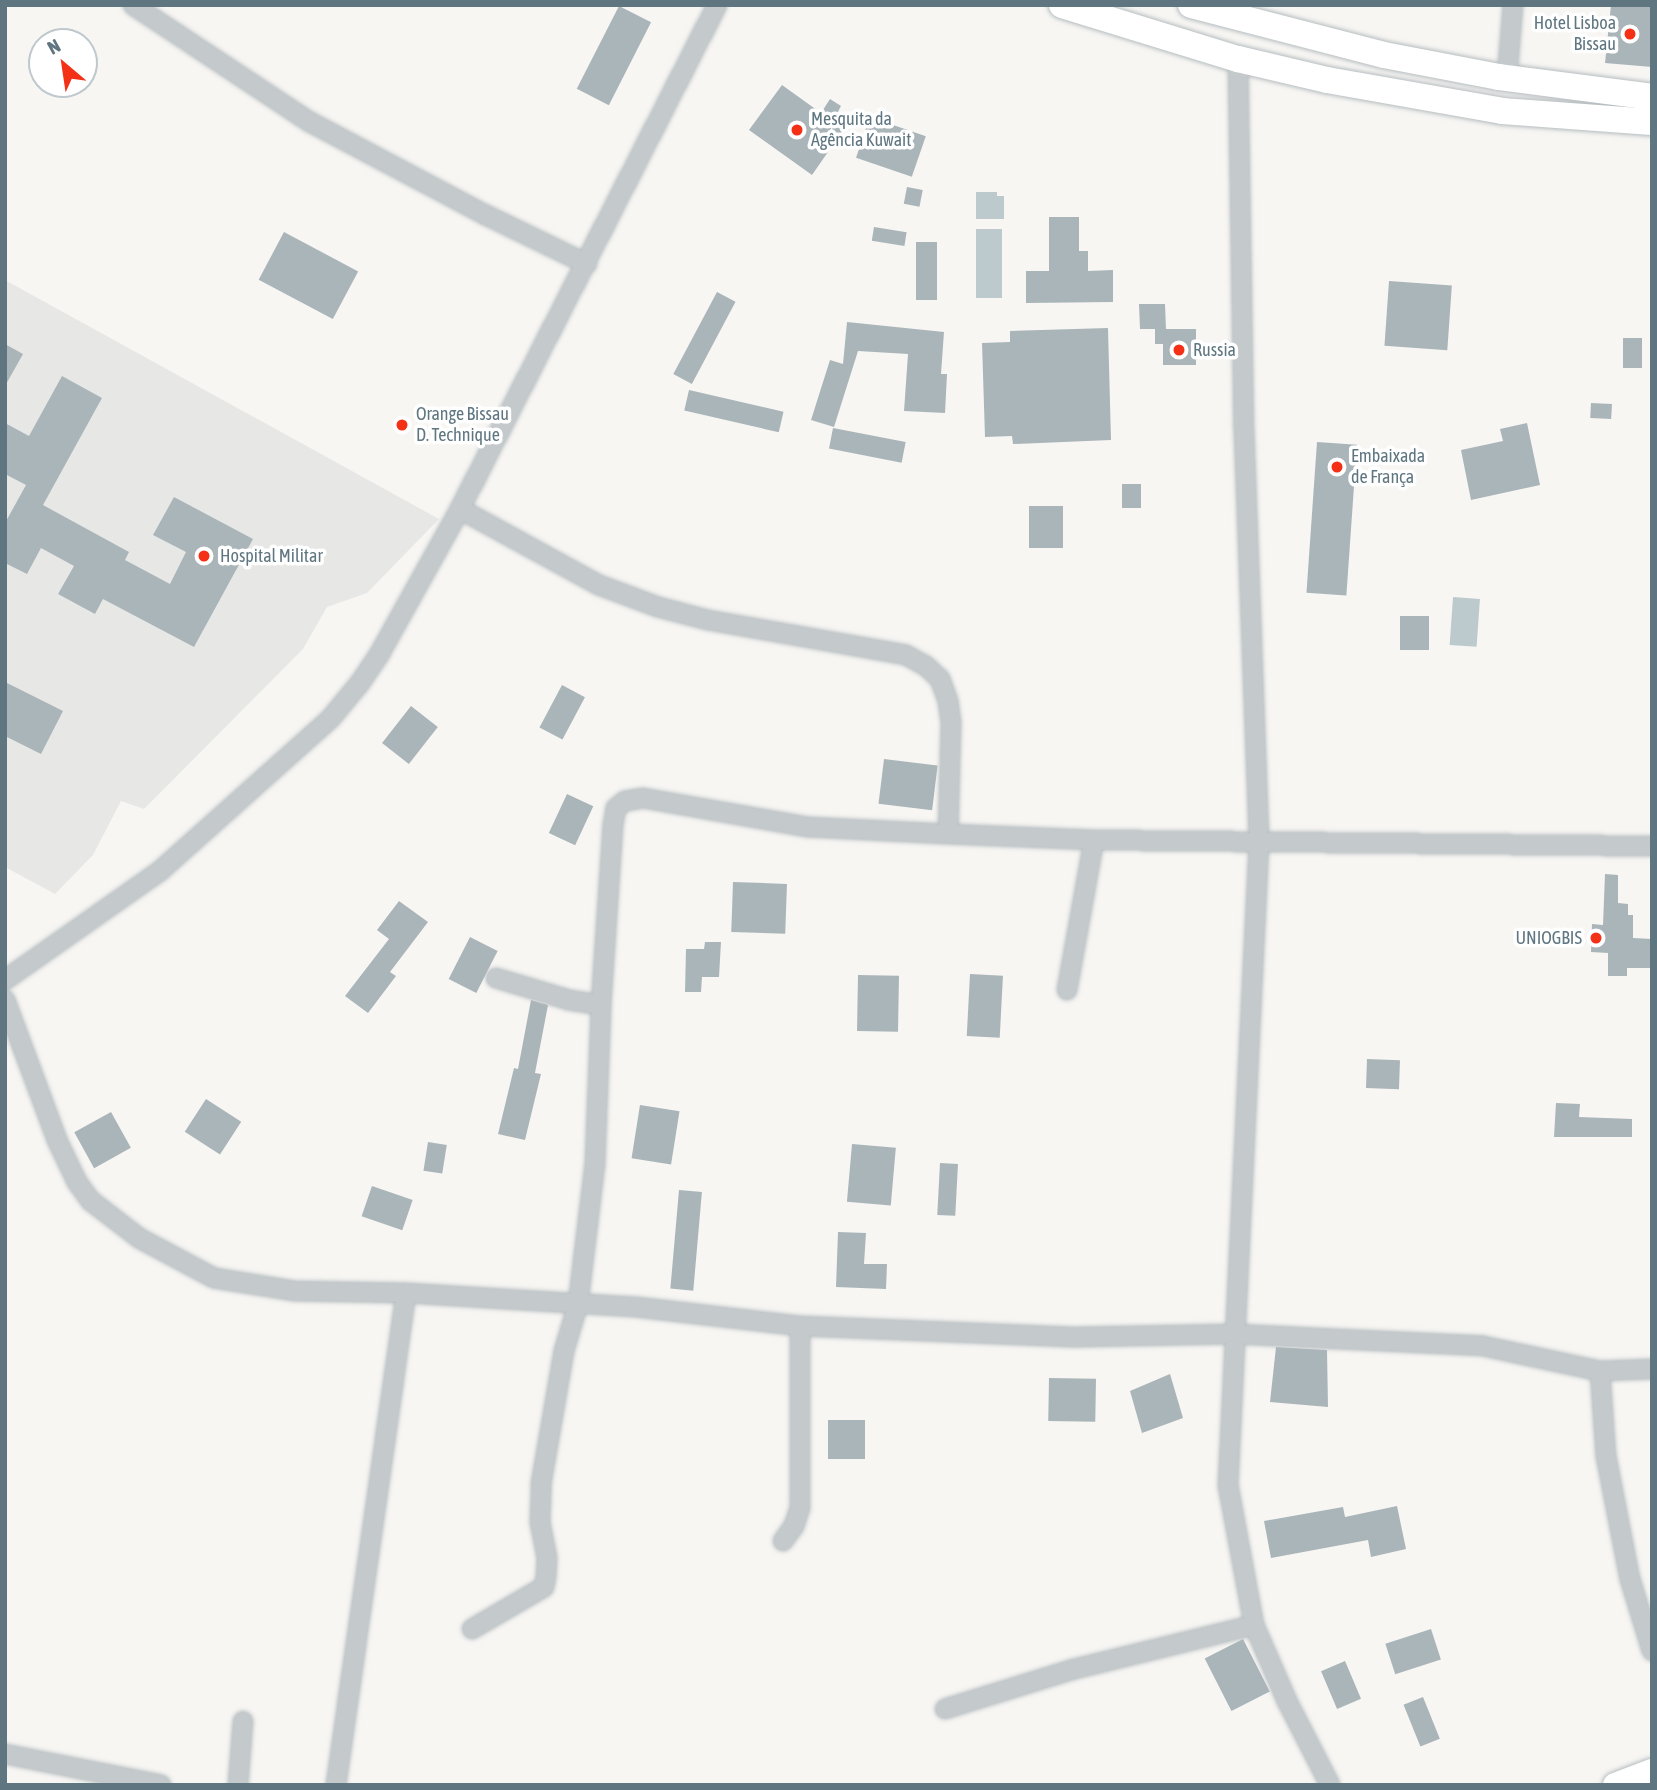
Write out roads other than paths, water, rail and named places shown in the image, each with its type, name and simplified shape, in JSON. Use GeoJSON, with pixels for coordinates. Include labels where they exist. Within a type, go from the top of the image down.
{"type":"FeatureCollection","features":[{"type":"Feature","properties":{"kind":"main road"},"geometry":{"type":"LineString","coordinates":[[1062,5],[1238,59],[1326,80],[1502,111],[1652,122]]}},
{"type":"Feature","properties":{"kind":"main road"},"geometry":{"type":"LineString","coordinates":[[1191,5],[1384,55],[1507,78],[1652,97]]}},
{"type":"Feature","properties":{"kind":"street"},"geometry":{"type":"LineString","coordinates":[[133,5],[310,122],[486,215],[587,264]]}},
{"type":"Feature","properties":{"kind":"street"},"geometry":{"type":"LineString","coordinates":[[5,981],[160,871],[331,718],[380,653],[460,509],[717,5]]}},
{"type":"Feature","properties":{"kind":"street"},"geometry":{"type":"LineString","coordinates":[[1507,78],[1513,5]]}},
{"type":"Feature","properties":{"kind":"street"},"geometry":{"type":"LineString","coordinates":[[1238,59],[1245,444],[1259,843],[1248,1106],[1233,1334],[1228,1485],[1254,1625],[1287,1702],[1330,1785]]}},
{"type":"Feature","properties":{"kind":"street"},"geometry":{"type":"LineString","coordinates":[[460,509],[599,585],[658,607],[708,620],[906,655],[926,666],[940,679],[948,701],[951,723],[948,834]]}},
{"type":"Feature","properties":{"kind":"street"},"geometry":{"type":"LineString","coordinates":[[472,1629],[544,1587],[547,1558],[540,1522],[541,1484],[564,1351],[578,1304],[595,1163],[601,1005],[613,825],[616,808],[625,801],[643,798],[808,827],[1094,841],[1652,846]]}},
{"type":"Feature","properties":{"kind":"street"},"geometry":{"type":"LineString","coordinates":[[1067,990],[1094,841]]}},
{"type":"Feature","properties":{"kind":"street"},"geometry":{"type":"LineString","coordinates":[[496,978],[569,1000],[601,1005]]}},
{"type":"Feature","properties":{"kind":"street"},"geometry":{"type":"LineString","coordinates":[[5,1000],[77,1182],[105,1214],[139,1238],[214,1278],[294,1291],[406,1293],[636,1307],[800,1326],[1078,1337],[1233,1334],[1483,1346],[1600,1371],[1652,1369]]}},
{"type":"Feature","properties":{"kind":"street"},"geometry":{"type":"LineString","coordinates":[[336,1785],[406,1293]]}},
{"type":"Feature","properties":{"kind":"street"},"geometry":{"type":"LineString","coordinates":[[783,1541],[794,1526],[800,1508],[800,1326]]}},
{"type":"Feature","properties":{"kind":"street"},"geometry":{"type":"LineString","coordinates":[[1600,1371],[1606,1456],[1630,1579],[1652,1651]]}},
{"type":"Feature","properties":{"kind":"street"},"geometry":{"type":"LineString","coordinates":[[945,1709],[1074,1669],[1254,1625]]}},
{"type":"Feature","properties":{"kind":"street"},"geometry":{"type":"LineString","coordinates":[[238,1785],[243,1721]]}},
{"type":"Feature","properties":{"kind":"street"},"geometry":{"type":"LineString","coordinates":[[5,1754],[161,1785]]}},
{"type":"Feature","properties":{"kind":"street"},"geometry":{"type":"LineString","coordinates":[[1615,1785],[1652,1770]]}},
{"type":"Feature","properties":{"kind":"place","name":"Hotel Lisboa Bissau"},"geometry":{"type":"Point","coordinates":[1630,34]}},
{"type":"Feature","properties":{"kind":"place","name":"Mesquita da Agência Kuwait"},"geometry":{"type":"Point","coordinates":[797,130]}},
{"type":"Feature","properties":{"kind":"place","name":"Russia"},"geometry":{"type":"Point","coordinates":[1179,350]}},
{"type":"Feature","properties":{"kind":"place","name":"Orange Bissau D. Technique"},"geometry":{"type":"Point","coordinates":[402,425]}},
{"type":"Feature","properties":{"kind":"place","name":"Embaixada de França"},"geometry":{"type":"Point","coordinates":[1337,467]}},
{"type":"Feature","properties":{"kind":"place","name":"Hospital Militar"},"geometry":{"type":"Point","coordinates":[204,556]}},
{"type":"Feature","properties":{"kind":"place","name":"UNIOGBIS"},"geometry":{"type":"Point","coordinates":[1596,938]}}]}
